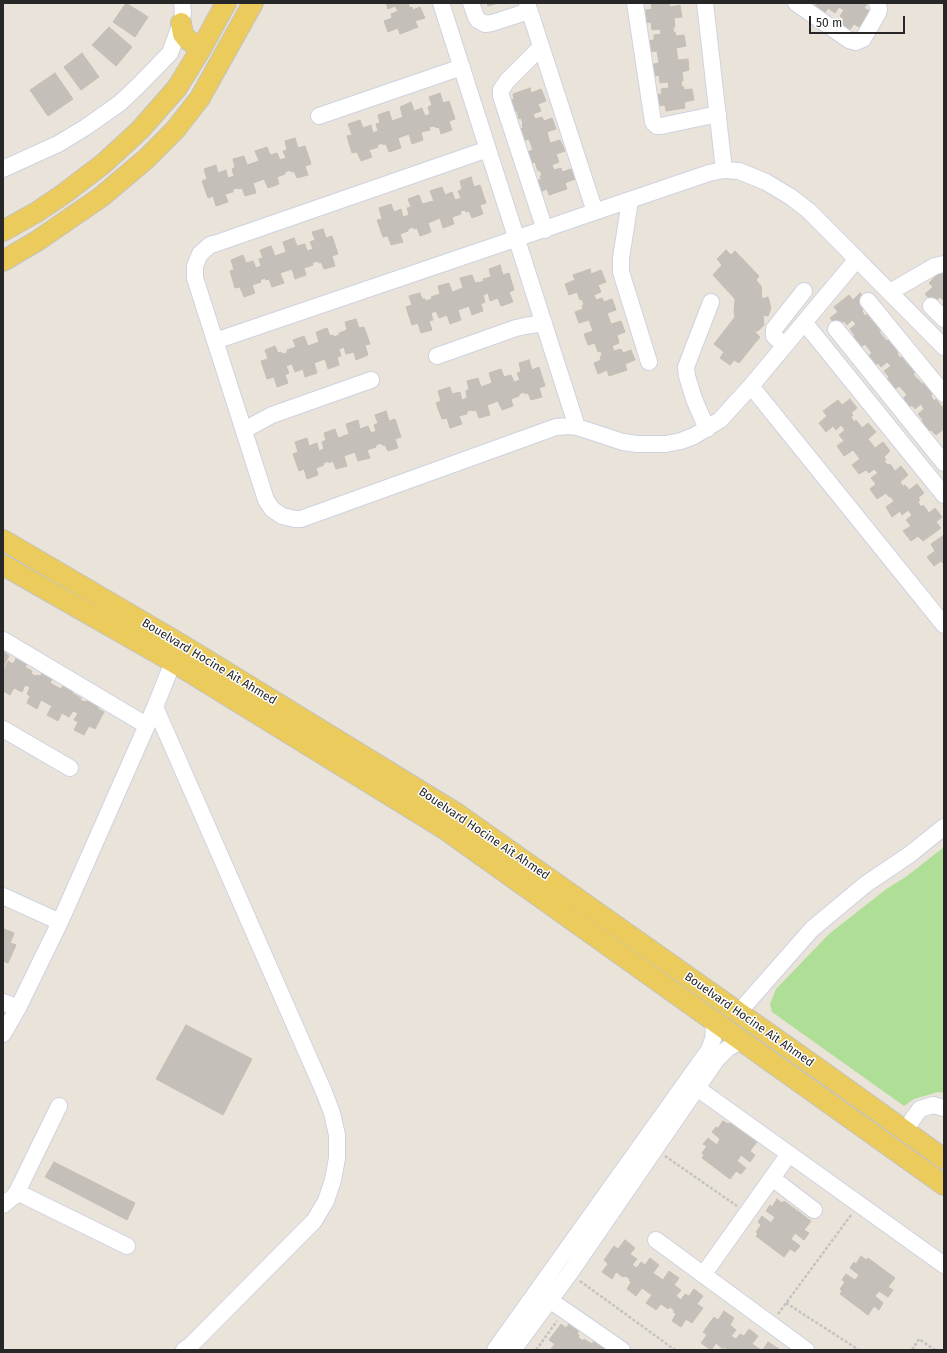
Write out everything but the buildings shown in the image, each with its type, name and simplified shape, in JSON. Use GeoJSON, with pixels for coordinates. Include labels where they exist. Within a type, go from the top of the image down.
{"type":"FeatureCollection","features":[{"type":"Feature","properties":{"kind":"main road"},"geometry":{"type":"LineString","coordinates":[[3,231],[37,212],[103,164],[140,130],[177,88],[201,49],[226,3]]}},
{"type":"Feature","properties":{"kind":"main road"},"geometry":{"type":"LineString","coordinates":[[3,260],[37,240],[101,197],[146,159],[175,130],[200,98],[253,3]]}},
{"type":"Feature","properties":{"kind":"main road"},"geometry":{"type":"LineString","coordinates":[[181,24],[183,34],[187,39],[201,49]]}},
{"type":"Feature","properties":{"kind":"main road","name":"Bouelvard Hocine Ait Ahmed"},"geometry":{"type":"LineString","coordinates":[[3,540],[189,648],[456,813],[739,1012],[944,1159]]}},
{"type":"Feature","properties":{"kind":"main road"},"geometry":{"type":"LineString","coordinates":[[3,565],[173,662],[446,830],[944,1185]]}},
{"type":"Feature","properties":{"kind":"street"},"geometry":{"type":"LineString","coordinates":[[3,169],[58,144],[86,127],[120,103],[170,53],[181,24],[183,12],[182,3]]}},
{"type":"Feature","properties":{"kind":"street"},"geometry":{"type":"LineString","coordinates":[[442,3],[578,427]]}},
{"type":"Feature","properties":{"kind":"street"},"geometry":{"type":"LineString","coordinates":[[471,3],[476,17],[485,24],[492,23],[528,7],[595,212]]}},
{"type":"Feature","properties":{"kind":"street"},"geometry":{"type":"LineString","coordinates":[[635,3],[653,122],[657,126],[661,126],[718,114]]}},
{"type":"Feature","properties":{"kind":"street"},"geometry":{"type":"LineString","coordinates":[[705,3],[724,170]]}},
{"type":"Feature","properties":{"kind":"street"},"geometry":{"type":"LineString","coordinates":[[796,3],[849,40],[856,42],[863,39],[878,13],[878,3]]}},
{"type":"Feature","properties":{"kind":"street"},"geometry":{"type":"LineString","coordinates":[[542,47],[507,81],[501,90],[501,96],[545,230]]}},
{"type":"Feature","properties":{"kind":"street"},"geometry":{"type":"LineString","coordinates":[[319,116],[462,67]]}},
{"type":"Feature","properties":{"kind":"street"},"geometry":{"type":"LineString","coordinates":[[488,149],[210,245],[196,260],[194,272],[266,500],[269,505],[282,516],[301,519],[547,430],[563,426],[578,427],[623,442],[637,444],[652,445],[681,441],[707,429],[720,420],[751,386],[857,259]]}},
{"type":"Feature","properties":{"kind":"street"},"geometry":{"type":"LineString","coordinates":[[215,341],[709,173],[724,170],[739,171],[766,182],[791,197],[809,211],[944,347]]}},
{"type":"Feature","properties":{"kind":"street"},"geometry":{"type":"LineString","coordinates":[[630,200],[621,258],[621,272],[650,362]]}},
{"type":"Feature","properties":{"kind":"street"},"geometry":{"type":"LineString","coordinates":[[890,292],[935,266],[944,264]]}},
{"type":"Feature","properties":{"kind":"street"},"geometry":{"type":"LineString","coordinates":[[784,345],[774,336],[774,329],[804,291]]}},
{"type":"Feature","properties":{"kind":"street"},"geometry":{"type":"LineString","coordinates":[[868,301],[944,394]]}},
{"type":"Feature","properties":{"kind":"street"},"geometry":{"type":"LineString","coordinates":[[707,429],[694,399],[687,376],[686,367],[711,302]]}},
{"type":"Feature","properties":{"kind":"street"},"geometry":{"type":"LineString","coordinates":[[931,306],[944,319]]}},
{"type":"Feature","properties":{"kind":"street"},"geometry":{"type":"LineString","coordinates":[[804,322],[944,495]]}},
{"type":"Feature","properties":{"kind":"street"},"geometry":{"type":"LineString","coordinates":[[437,356],[516,328],[544,323]]}},
{"type":"Feature","properties":{"kind":"street"},"geometry":{"type":"LineString","coordinates":[[836,329],[944,464]]}},
{"type":"Feature","properties":{"kind":"street"},"geometry":{"type":"LineString","coordinates":[[244,430],[272,415],[371,380]]}},
{"type":"Feature","properties":{"kind":"street"},"geometry":{"type":"LineString","coordinates":[[751,386],[944,625]]}},
{"type":"Feature","properties":{"kind":"street"},"geometry":{"type":"LineString","coordinates":[[3,640],[146,725]]}},
{"type":"Feature","properties":{"kind":"street"},"geometry":{"type":"LineString","coordinates":[[3,1034],[18,1008],[60,922],[155,707],[173,662]]}},
{"type":"Feature","properties":{"kind":"street"},"geometry":{"type":"LineString","coordinates":[[155,707],[324,1092],[332,1113],[337,1135],[337,1158],[333,1180],[326,1201],[314,1221],[191,1345],[184,1350]]}},
{"type":"Feature","properties":{"kind":"street"},"geometry":{"type":"LineString","coordinates":[[3,729],[70,768]]}},
{"type":"Feature","properties":{"kind":"street"},"geometry":{"type":"LineString","coordinates":[[739,1012],[818,924],[866,884],[909,855],[944,827]]}},
{"type":"Feature","properties":{"kind":"street"},"geometry":{"type":"LineString","coordinates":[[3,896],[60,922]]}},
{"type":"Feature","properties":{"kind":"street"},"geometry":{"type":"LineString","coordinates":[[3,1002],[18,1008]]}},
{"type":"Feature","properties":{"kind":"street"},"geometry":{"type":"LineString","coordinates":[[495,1350],[543,1296],[570,1273],[656,1150],[692,1085],[709,1050],[713,1039],[714,1030],[712,1019]]}},
{"type":"Feature","properties":{"kind":"street"},"geometry":{"type":"LineString","coordinates":[[512,1350],[543,1296],[692,1085],[722,1054],[734,1044],[742,1040]]}},
{"type":"Feature","properties":{"kind":"street"},"geometry":{"type":"LineString","coordinates":[[692,1085],[944,1265]]}},
{"type":"Feature","properties":{"kind":"street"},"geometry":{"type":"LineString","coordinates":[[3,1205],[17,1192],[58,1106]]}},
{"type":"Feature","properties":{"kind":"street"},"geometry":{"type":"LineString","coordinates":[[906,1132],[920,1109],[933,1106],[944,1108]]}},
{"type":"Feature","properties":{"kind":"street"},"geometry":{"type":"LineString","coordinates":[[703,1275],[789,1154]]}},
{"type":"Feature","properties":{"kind":"street"},"geometry":{"type":"LineString","coordinates":[[772,1178],[814,1210]]}},
{"type":"Feature","properties":{"kind":"street"},"geometry":{"type":"LineString","coordinates":[[17,1192],[127,1246]]}},
{"type":"Feature","properties":{"kind":"street"},"geometry":{"type":"LineString","coordinates":[[656,1240],[806,1350]]}},
{"type":"Feature","properties":{"kind":"street"},"geometry":{"type":"LineString","coordinates":[[543,1296],[622,1350]]}},
{"type":"Feature","properties":{"kind":"path"},"geometry":{"type":"LineString","coordinates":[[656,1150],[747,1213]]}},
{"type":"Feature","properties":{"kind":"path"},"geometry":{"type":"LineString","coordinates":[[770,1324],[860,1204]]}},
{"type":"Feature","properties":{"kind":"path"},"geometry":{"type":"LineString","coordinates":[[570,1273],[675,1350]]}},
{"type":"Feature","properties":{"kind":"path"},"geometry":{"type":"LineString","coordinates":[[786,1303],[859,1350]]}},
{"type":"Feature","properties":{"kind":"path"},"geometry":{"type":"LineString","coordinates":[[536,1350],[564,1310]]}},
{"type":"Feature","properties":{"kind":"path"},"geometry":{"type":"LineString","coordinates":[[912,1350],[919,1339],[935,1350]]}},
{"type":"Feature","properties":{"kind":"green space"},"geometry":{"type":"Polygon","coordinates":[[[944,847],[944,1093],[938,1092],[914,1099],[904,1106],[772,1012],[770,1004],[776,989],[829,934],[885,890],[907,876],[944,847]]]}}]}
